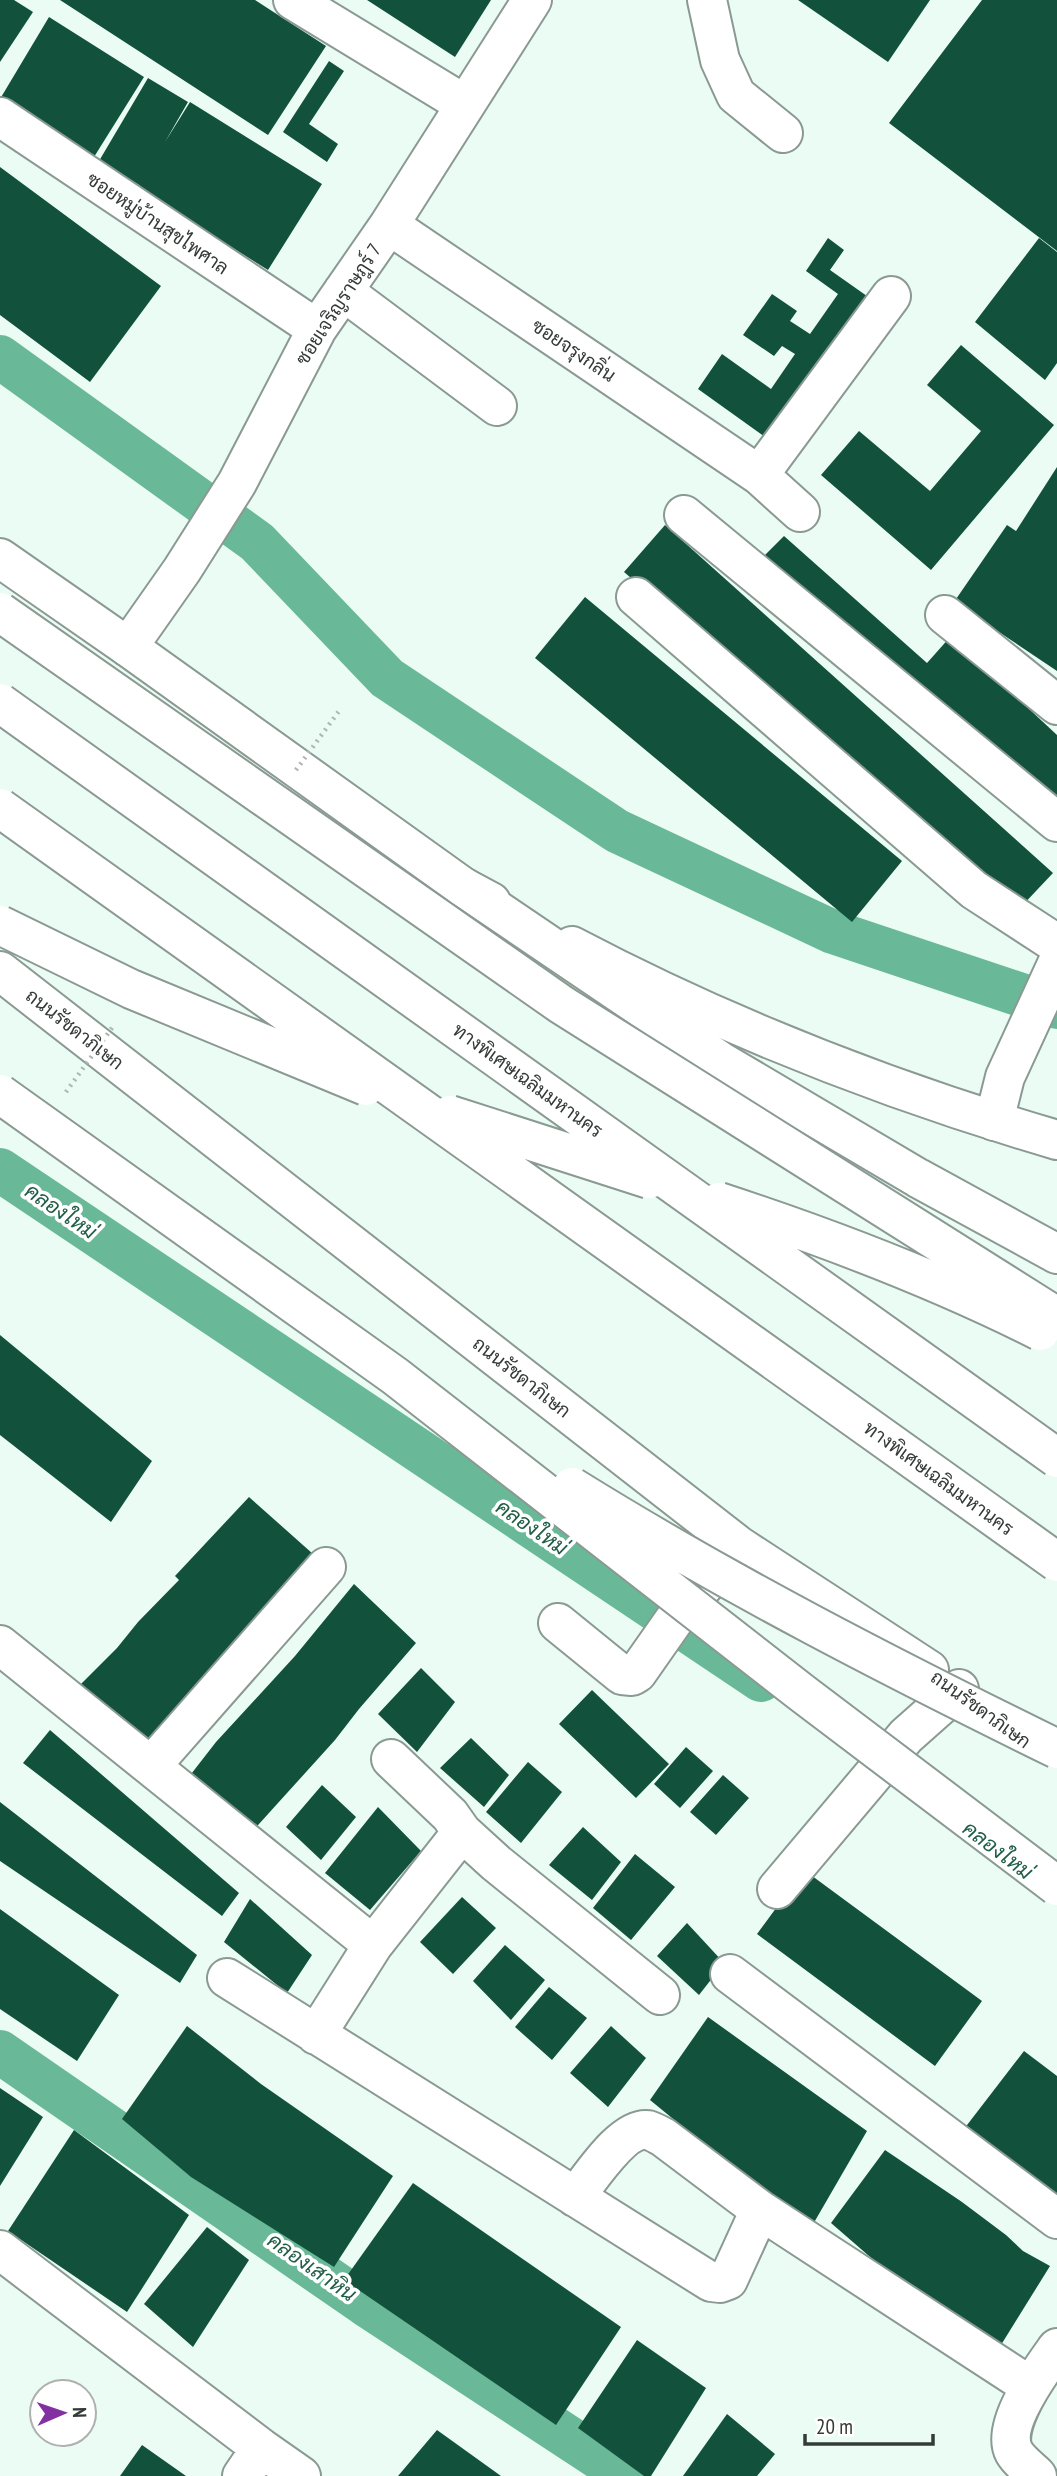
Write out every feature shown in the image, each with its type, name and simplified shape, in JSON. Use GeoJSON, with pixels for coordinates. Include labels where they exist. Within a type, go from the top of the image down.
{"type":"FeatureCollection","features":[{"type":"Feature","properties":{"kind":"main road","name":"ซอยเจริญราษฎร์ 7"},"geometry":{"type":"LineString","coordinates":[[128,647],[182,570],[237,483],[317,330],[389,225],[532,0]]}},
{"type":"Feature","properties":{"kind":"main road"},"geometry":{"type":"LineString","coordinates":[[708,0],[720,60],[736,95],[783,133]]}},
{"type":"Feature","properties":{"kind":"main road"},"geometry":{"type":"LineString","coordinates":[[313,5],[464,104]]}},
{"type":"Feature","properties":{"kind":"main road","name":"ซอยหมู่บ้านสุขไพศาล"},"geometry":{"type":"LineString","coordinates":[[0,117],[317,330]]}},
{"type":"Feature","properties":{"kind":"main road","name":"ซอยจรุงกลิ่น"},"geometry":{"type":"LineString","coordinates":[[389,225],[759,475],[800,513]]}},
{"type":"Feature","properties":{"kind":"main road"},"geometry":{"type":"LineString","coordinates":[[343,292],[497,406]]}},
{"type":"Feature","properties":{"kind":"main road"},"geometry":{"type":"LineString","coordinates":[[759,475],[891,296]]}},
{"type":"Feature","properties":{"kind":"main road"},"geometry":{"type":"LineString","coordinates":[[684,515],[1057,822]]}},
{"type":"Feature","properties":{"kind":"main road"},"geometry":{"type":"LineString","coordinates":[[0,558],[464,887],[720,1061],[918,1178],[1057,1254]]}},
{"type":"Feature","properties":{"kind":"main road"},"geometry":{"type":"LineString","coordinates":[[636,597],[1056,959],[1005,1077],[994,1121]]}},
{"type":"Feature","properties":{"kind":"main road"},"geometry":{"type":"LineString","coordinates":[[0,612],[562,1005],[1057,1317]]}},
{"type":"Feature","properties":{"kind":"main road"},"geometry":{"type":"LineString","coordinates":[[945,615],[1057,705]]}},
{"type":"Feature","properties":{"kind":"main road","name":"ทางพิเศษเฉลิมมหานคร"},"geometry":{"type":"LineString","coordinates":[[0,703],[1057,1458]]}},
{"type":"Feature","properties":{"kind":"main road","name":"ทางพิเศษเฉลิมมหานคร"},"geometry":{"type":"LineString","coordinates":[[0,808],[1057,1562]]}},
{"type":"Feature","properties":{"kind":"main road"},"geometry":{"type":"LineString","coordinates":[[464,887],[592,957],[750,1030],[874,1080],[1057,1140]]}},
{"type":"Feature","properties":{"kind":"main road"},"geometry":{"type":"LineString","coordinates":[[0,925],[131,989],[344,1079],[761,1216],[846,1247],[929,1279],[1057,1340]]}},
{"type":"Feature","properties":{"kind":"main road","name":"ถนนรัชดาภิเษก"},"geometry":{"type":"LineString","coordinates":[[1,974],[739,1546],[959,1689],[1057,1765]]}},
{"type":"Feature","properties":{"kind":"main road"},"geometry":{"type":"LineString","coordinates":[[0,1094],[395,1376],[802,1693],[1057,1886]]}},
{"type":"Feature","properties":{"kind":"main road"},"geometry":{"type":"LineString","coordinates":[[395,1376],[634,1525],[741,1586],[939,1691],[1057,1749]]}},
{"type":"Feature","properties":{"kind":"main road"},"geometry":{"type":"LineString","coordinates":[[558,1623],[622,1675],[632,1676],[637,1673],[679,1613],[739,1546]]}},
{"type":"Feature","properties":{"kind":"main road"},"geometry":{"type":"LineString","coordinates":[[151,1766],[326,1567]]}},
{"type":"Feature","properties":{"kind":"main road"},"geometry":{"type":"LineString","coordinates":[[0,1645],[373,1945]]}},
{"type":"Feature","properties":{"kind":"main road"},"geometry":{"type":"LineString","coordinates":[[777,1889],[906,1735],[959,1689]]}},
{"type":"Feature","properties":{"kind":"main road"},"geometry":{"type":"LineString","coordinates":[[391,1759],[496,1863],[660,1995]]}},
{"type":"Feature","properties":{"kind":"main road"},"geometry":{"type":"LineString","coordinates":[[316,2035],[373,1945],[462,1832]]}},
{"type":"Feature","properties":{"kind":"main road"},"geometry":{"type":"LineString","coordinates":[[730,1974],[1057,2219]]}},
{"type":"Feature","properties":{"kind":"main road"},"geometry":{"type":"LineString","coordinates":[[227,1978],[711,2282],[728,2280],[760,2210]]}},
{"type":"Feature","properties":{"kind":"main road"},"geometry":{"type":"LineString","coordinates":[[575,2197],[622,2140],[636,2132],[648,2130],[663,2137],[760,2210],[1030,2386]]}},
{"type":"Feature","properties":{"kind":"main road"},"geometry":{"type":"LineString","coordinates":[[0,2250],[251,2462],[301,2476]]}},
{"type":"Feature","properties":{"kind":"main road"},"geometry":{"type":"LineString","coordinates":[[1037,2476],[1014,2452],[1011,2439],[1030,2386],[1057,2348]]}},
{"type":"Feature","properties":{"kind":"building"},"geometry":{"type":"Polygon","coordinates":[[[0,0],[14,0],[33,12],[0,62],[0,0]]]}},
{"type":"Feature","properties":{"kind":"building"},"geometry":{"type":"Polygon","coordinates":[[[60,0],[255,0],[326,46],[268,135],[60,0]]]}},
{"type":"Feature","properties":{"kind":"building"},"geometry":{"type":"Polygon","coordinates":[[[367,0],[491,0],[455,57],[367,0]]]}},
{"type":"Feature","properties":{"kind":"building"},"geometry":{"type":"Polygon","coordinates":[[[798,0],[930,0],[888,62],[798,0]]]}},
{"type":"Feature","properties":{"kind":"building"},"geometry":{"type":"Polygon","coordinates":[[[982,0],[1057,0],[1057,251],[889,123],[982,0]]]}},
{"type":"Feature","properties":{"kind":"building"},"geometry":{"type":"Polygon","coordinates":[[[49,17],[144,77],[94,157],[0,99],[49,17]]]}},
{"type":"Feature","properties":{"kind":"building"},"geometry":{"type":"Polygon","coordinates":[[[329,61],[344,71],[309,124],[338,144],[327,162],[283,132],[329,61]]]}},
{"type":"Feature","properties":{"kind":"building"},"geometry":{"type":"Polygon","coordinates":[[[148,78],[188,102],[165,142],[190,102],[322,184],[268,270],[99,161],[148,78]]]}},
{"type":"Feature","properties":{"kind":"building"},"geometry":{"type":"Polygon","coordinates":[[[0,167],[161,286],[90,382],[0,315],[0,167]]]}},
{"type":"Feature","properties":{"kind":"building"},"geometry":{"type":"Polygon","coordinates":[[[828,238],[844,250],[830,270],[874,301],[775,444],[698,389],[722,354],[771,389],[795,354],[782,346],[774,356],[743,335],[772,294],[797,311],[790,321],[810,334],[838,294],[806,271],[828,238]]]}},
{"type":"Feature","properties":{"kind":"building"},"geometry":{"type":"Polygon","coordinates":[[[1039,238],[1057,252],[1057,363],[1045,380],[975,322],[1039,238]]]}},
{"type":"Feature","properties":{"kind":"building"},"geometry":{"type":"Polygon","coordinates":[[[961,345],[1054,425],[931,570],[821,475],[859,431],[930,491],[981,431],[927,385],[961,345]]]}},
{"type":"Feature","properties":{"kind":"building"},"geometry":{"type":"Polygon","coordinates":[[[1057,467],[1057,671],[954,602],[1007,525],[1016,531],[1057,467]]]}},
{"type":"Feature","properties":{"kind":"building"},"geometry":{"type":"Polygon","coordinates":[[[665,525],[1053,873],[1019,909],[624,572],[665,525]]]}},
{"type":"Feature","properties":{"kind":"building"},"geometry":{"type":"Polygon","coordinates":[[[784,536],[927,663],[951,636],[1057,735],[1057,813],[758,562],[784,536]]]}},
{"type":"Feature","properties":{"kind":"building"},"geometry":{"type":"Polygon","coordinates":[[[585,597],[902,861],[852,922],[535,658],[585,597]]]}},
{"type":"Feature","properties":{"kind":"building"},"geometry":{"type":"Polygon","coordinates":[[[0,1335],[152,1461],[111,1522],[0,1435],[0,1335]]]}},
{"type":"Feature","properties":{"kind":"building"},"geometry":{"type":"Polygon","coordinates":[[[249,1497],[313,1554],[141,1753],[80,1685],[179,1580],[175,1576],[249,1497]]]}},
{"type":"Feature","properties":{"kind":"building"},"geometry":{"type":"Polygon","coordinates":[[[354,1584],[416,1643],[335,1740],[250,1834],[188,1778],[216,1742],[295,1656],[354,1584]]]}},
{"type":"Feature","properties":{"kind":"building"},"geometry":{"type":"Polygon","coordinates":[[[421,1668],[455,1702],[417,1752],[378,1714],[421,1668]]]}},
{"type":"Feature","properties":{"kind":"building"},"geometry":{"type":"Polygon","coordinates":[[[592,1690],[669,1764],[636,1798],[559,1724],[592,1690]]]}},
{"type":"Feature","properties":{"kind":"building"},"geometry":{"type":"Polygon","coordinates":[[[50,1730],[239,1893],[222,1916],[23,1763],[50,1730]]]}},
{"type":"Feature","properties":{"kind":"building"},"geometry":{"type":"Polygon","coordinates":[[[471,1738],[509,1775],[484,1807],[440,1768],[471,1738]]]}},
{"type":"Feature","properties":{"kind":"building"},"geometry":{"type":"Polygon","coordinates":[[[686,1747],[713,1771],[680,1808],[654,1784],[686,1747]]]}},
{"type":"Feature","properties":{"kind":"building"},"geometry":{"type":"Polygon","coordinates":[[[528,1762],[562,1792],[521,1843],[486,1812],[528,1762]]]}},
{"type":"Feature","properties":{"kind":"building"},"geometry":{"type":"Polygon","coordinates":[[[723,1775],[749,1798],[716,1835],[690,1812],[723,1775]]]}},
{"type":"Feature","properties":{"kind":"building"},"geometry":{"type":"Polygon","coordinates":[[[322,1785],[356,1817],[321,1860],[286,1827],[322,1785]]]}},
{"type":"Feature","properties":{"kind":"building"},"geometry":{"type":"Polygon","coordinates":[[[0,1802],[197,1955],[180,1983],[0,1861],[0,1802]]]}},
{"type":"Feature","properties":{"kind":"building"},"geometry":{"type":"Polygon","coordinates":[[[378,1807],[421,1851],[370,1910],[325,1873],[378,1807]]]}},
{"type":"Feature","properties":{"kind":"building"},"geometry":{"type":"Polygon","coordinates":[[[583,1827],[621,1862],[592,1900],[549,1865],[583,1827]]]}},
{"type":"Feature","properties":{"kind":"building"},"geometry":{"type":"Polygon","coordinates":[[[635,1854],[675,1887],[631,1940],[593,1908],[635,1854]]]}},
{"type":"Feature","properties":{"kind":"building"},"geometry":{"type":"Polygon","coordinates":[[[804,1870],[982,2001],[935,2066],[757,1934],[804,1870]]]}},
{"type":"Feature","properties":{"kind":"building"},"geometry":{"type":"Polygon","coordinates":[[[462,1897],[496,1928],[453,1974],[420,1942],[462,1897]]]}},
{"type":"Feature","properties":{"kind":"building"},"geometry":{"type":"Polygon","coordinates":[[[250,1899],[312,1955],[287,1993],[224,1942],[250,1899]]]}},
{"type":"Feature","properties":{"kind":"building"},"geometry":{"type":"Polygon","coordinates":[[[0,1909],[119,1995],[77,2061],[0,2009],[0,1909]]]}},
{"type":"Feature","properties":{"kind":"building"},"geometry":{"type":"Polygon","coordinates":[[[687,1923],[724,1963],[699,1995],[657,1956],[687,1923]]]}},
{"type":"Feature","properties":{"kind":"building"},"geometry":{"type":"Polygon","coordinates":[[[505,1945],[545,1980],[511,2020],[473,1981],[505,1945]]]}},
{"type":"Feature","properties":{"kind":"building"},"geometry":{"type":"Polygon","coordinates":[[[549,1987],[587,2018],[552,2060],[515,2027],[549,1987]]]}},
{"type":"Feature","properties":{"kind":"building"},"geometry":{"type":"Polygon","coordinates":[[[708,2017],[867,2131],[812,2226],[727,2163],[650,2100],[708,2017]]]}},
{"type":"Feature","properties":{"kind":"building"},"geometry":{"type":"Polygon","coordinates":[[[187,2026],[261,2084],[393,2176],[334,2267],[191,2177],[122,2119],[187,2026]]]}},
{"type":"Feature","properties":{"kind":"building"},"geometry":{"type":"Polygon","coordinates":[[[611,2026],[646,2058],[608,2107],[570,2073],[611,2026]]]}},
{"type":"Feature","properties":{"kind":"building"},"geometry":{"type":"Polygon","coordinates":[[[1024,2051],[1057,2076],[1057,2207],[964,2129],[1024,2051]]]}},
{"type":"Feature","properties":{"kind":"building"},"geometry":{"type":"Polygon","coordinates":[[[0,2088],[43,2117],[0,2186],[0,2088]]]}},
{"type":"Feature","properties":{"kind":"building"},"geometry":{"type":"Polygon","coordinates":[[[74,2130],[189,2215],[127,2312],[8,2231],[74,2130]]]}},
{"type":"Feature","properties":{"kind":"building"},"geometry":{"type":"Polygon","coordinates":[[[885,2150],[962,2202],[1023,2251],[1050,2266],[996,2353],[884,2269],[831,2223],[885,2150]]]}},
{"type":"Feature","properties":{"kind":"building"},"geometry":{"type":"Polygon","coordinates":[[[413,2183],[621,2327],[556,2425],[344,2280],[413,2183]]]}},
{"type":"Feature","properties":{"kind":"building"},"geometry":{"type":"Polygon","coordinates":[[[207,2227],[249,2260],[193,2347],[144,2304],[207,2227]]]}},
{"type":"Feature","properties":{"kind":"building"},"geometry":{"type":"Polygon","coordinates":[[[637,2340],[706,2388],[651,2476],[644,2476],[578,2428],[637,2340]]]}},
{"type":"Feature","properties":{"kind":"building"},"geometry":{"type":"Polygon","coordinates":[[[727,2414],[775,2454],[757,2476],[683,2476],[727,2414]]]}},
{"type":"Feature","properties":{"kind":"building"},"geometry":{"type":"Polygon","coordinates":[[[437,2430],[501,2476],[398,2476],[437,2430]]]}},
{"type":"Feature","properties":{"kind":"building"},"geometry":{"type":"Polygon","coordinates":[[[142,2445],[186,2476],[120,2476],[142,2445]]]}},
{"type":"Feature","properties":{"kind":"waterway"},"geometry":{"type":"LineString","coordinates":[[0,357],[257,542],[387,678],[617,831],[833,932],[1057,1007]]}},
{"type":"Feature","properties":{"kind":"waterway","name":"คลองใหม่"},"geometry":{"type":"LineString","coordinates":[[0,1170],[761,1680]]}},
{"type":"Feature","properties":{"kind":"waterway","name":"คลองเสาหิน"},"geometry":{"type":"LineString","coordinates":[[0,2052],[365,2304],[627,2476]]}}]}
